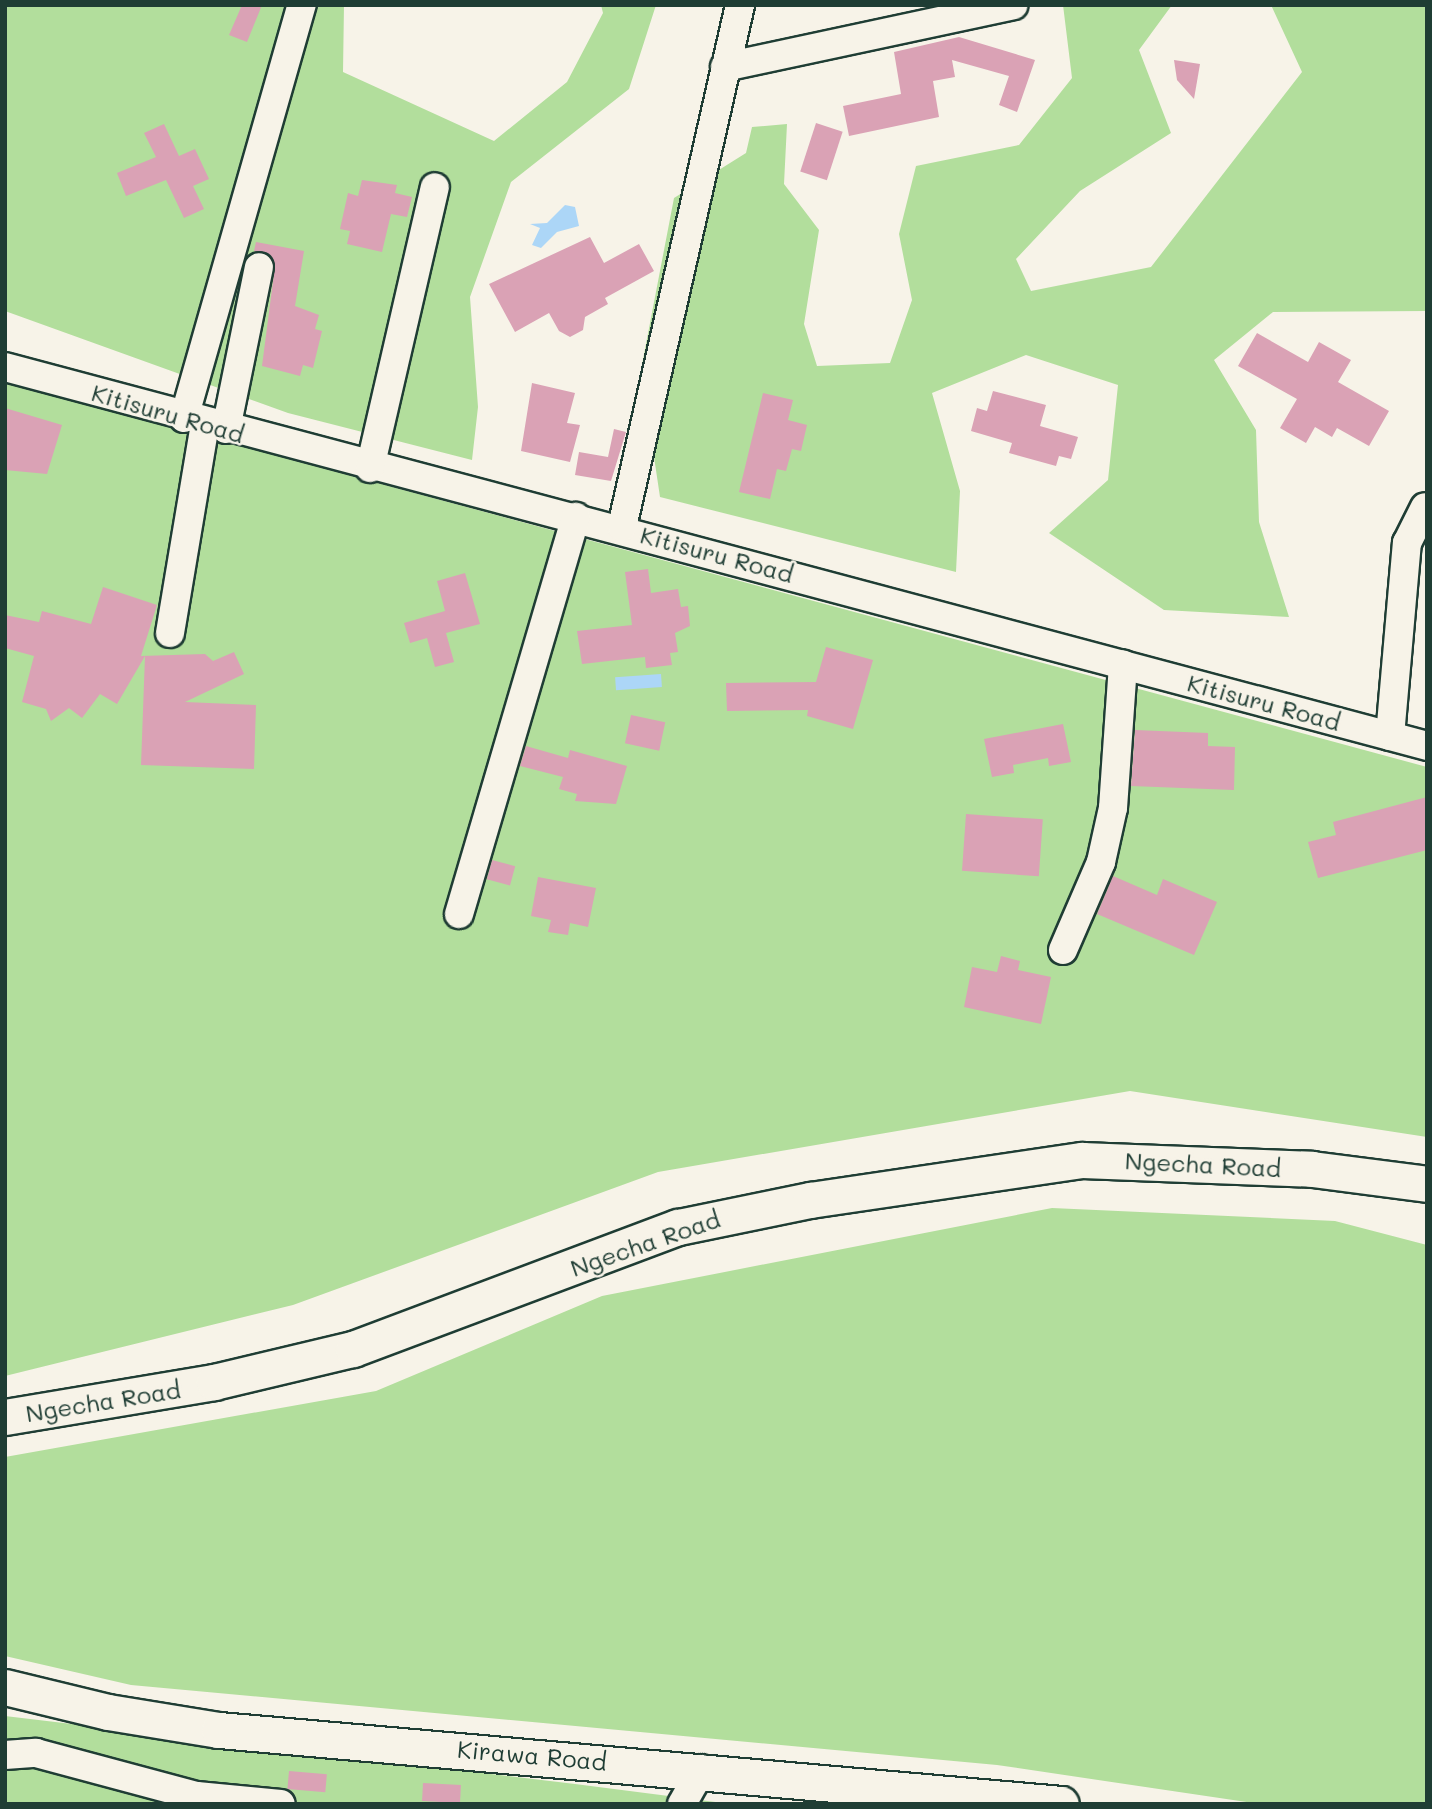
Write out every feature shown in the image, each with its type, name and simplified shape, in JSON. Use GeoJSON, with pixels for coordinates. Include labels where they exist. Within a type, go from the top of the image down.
{"type":"FeatureCollection","features":[{"type":"Feature","properties":{"kind":"main road","name":"Ngecha Road"},"geometry":{"type":"LineString","coordinates":[[5,1417],[214,1382],[353,1349],[678,1227],[810,1200],[1094,1160],[1312,1169],[1427,1184]]}},
{"type":"Feature","properties":{"kind":"main road","name":"Kirawa Road"},"geometry":{"type":"LineString","coordinates":[[5,1688],[108,1712],[219,1730],[702,1769],[1061,1804]]}},
{"type":"Feature","properties":{"kind":"street"},"geometry":{"type":"LineString","coordinates":[[170,633],[205,423],[302,5]]}},
{"type":"Feature","properties":{"kind":"street"},"geometry":{"type":"LineString","coordinates":[[622,527],[719,114],[725,67],[740,5]]}},
{"type":"Feature","properties":{"kind":"street"},"geometry":{"type":"LineString","coordinates":[[725,67],[1013,5]]}},
{"type":"Feature","properties":{"kind":"street"},"geometry":{"type":"LineString","coordinates":[[370,468],[435,187]]}},
{"type":"Feature","properties":{"kind":"street"},"geometry":{"type":"LineString","coordinates":[[205,423],[259,267]]}},
{"type":"Feature","properties":{"kind":"street","name":"Kitisuru Road"},"geometry":{"type":"LineString","coordinates":[[5,367],[370,468],[622,527],[1427,746]]}},
{"type":"Feature","properties":{"kind":"street"},"geometry":{"type":"LineString","coordinates":[[1390,736],[1407,542],[1425,507]]}},
{"type":"Feature","properties":{"kind":"street"},"geometry":{"type":"LineString","coordinates":[[459,914],[576,517]]}},
{"type":"Feature","properties":{"kind":"street"},"geometry":{"type":"LineString","coordinates":[[1062,950],[1101,862],[1113,808],[1123,664]]}},
{"type":"Feature","properties":{"kind":"street"},"geometry":{"type":"LineString","coordinates":[[5,1755],[36,1753],[197,1796],[281,1804]]}},
{"type":"Feature","properties":{"kind":"street"},"geometry":{"type":"LineString","coordinates":[[681,1804],[702,1769]]}},
{"type":"Feature","properties":{"kind":"green space"},"geometry":{"type":"Polygon","coordinates":[[[5,5],[344,5],[343,72],[494,141],[567,82],[603,13],[601,5],[656,5],[629,89],[511,182],[470,297],[478,407],[472,460],[288,413],[5,311],[5,5]]]}},
{"type":"Feature","properties":{"kind":"green space"},"geometry":{"type":"Polygon","coordinates":[[[1063,5],[1172,5],[1139,50],[1171,133],[1080,191],[1016,259],[1031,291],[1151,267],[1302,72],[1271,5],[1427,5],[1427,311],[1273,312],[1214,360],[1256,430],[1259,522],[1289,617],[1164,610],[1049,533],[1108,480],[1118,385],[1026,355],[932,393],[960,491],[956,572],[660,497],[641,370],[674,198],[746,153],[752,127],[787,124],[784,184],[819,230],[804,324],[817,366],[890,363],[912,300],[899,234],[916,166],[1019,145],[1072,78],[1063,5]]]}},
{"type":"Feature","properties":{"kind":"green space"},"geometry":{"type":"Polygon","coordinates":[[[5,382],[1427,767],[1427,1137],[1130,1091],[658,1172],[293,1305],[5,1376],[5,382]]]}},
{"type":"Feature","properties":{"kind":"green space"},"geometry":{"type":"Polygon","coordinates":[[[1052,1208],[1335,1221],[1427,1245],[1427,1804],[1260,1804],[997,1765],[131,1685],[5,1656],[5,1457],[376,1391],[602,1296],[1052,1208]]]}},
{"type":"Feature","properties":{"kind":"green space"},"geometry":{"type":"Polygon","coordinates":[[[5,1716],[575,1784],[731,1804],[5,1804],[5,1716]]]}},
{"type":"Feature","properties":{"kind":"water"},"geometry":{"type":"Polygon","coordinates":[[[565,205],[575,207],[579,226],[557,232],[541,248],[532,245],[540,228],[530,224],[547,223],[565,205]]]}},
{"type":"Feature","properties":{"kind":"water"},"geometry":{"type":"Polygon","coordinates":[[[661,674],[662,687],[616,690],[615,677],[661,674]]]}},
{"type":"Feature","properties":{"kind":"building"},"geometry":{"type":"Polygon","coordinates":[[[242,5],[262,5],[247,42],[229,35],[242,5]]]}},
{"type":"Feature","properties":{"kind":"building"},"geometry":{"type":"Polygon","coordinates":[[[959,37],[1035,60],[1017,112],[999,105],[1009,76],[952,60],[955,77],[933,81],[939,117],[849,136],[843,106],[901,94],[894,52],[959,37]]]}},
{"type":"Feature","properties":{"kind":"building"},"geometry":{"type":"Polygon","coordinates":[[[1174,60],[1200,64],[1194,99],[1177,80],[1174,60]]]}},
{"type":"Feature","properties":{"kind":"building"},"geometry":{"type":"Polygon","coordinates":[[[816,123],[843,132],[827,180],[800,172],[816,123]]]}},
{"type":"Feature","properties":{"kind":"building"},"geometry":{"type":"Polygon","coordinates":[[[164,124],[179,156],[195,149],[209,179],[193,186],[204,209],[184,218],[166,180],[126,196],[117,173],[156,157],[144,133],[164,124]]]}},
{"type":"Feature","properties":{"kind":"building"},"geometry":{"type":"Polygon","coordinates":[[[362,180],[397,185],[395,193],[412,197],[407,217],[391,214],[382,252],[347,244],[350,231],[340,229],[348,193],[358,196],[362,180]]]}},
{"type":"Feature","properties":{"kind":"building"},"geometry":{"type":"Polygon","coordinates":[[[590,237],[604,263],[639,244],[654,271],[605,298],[608,304],[585,317],[583,330],[570,337],[559,331],[549,313],[515,332],[489,284],[590,237]]]}},
{"type":"Feature","properties":{"kind":"building"},"geometry":{"type":"Polygon","coordinates":[[[256,242],[304,251],[295,306],[319,315],[315,329],[322,331],[313,368],[303,365],[300,376],[262,366],[275,266],[269,254],[254,251],[256,242]]]}},
{"type":"Feature","properties":{"kind":"building"},"geometry":{"type":"Polygon","coordinates":[[[1257,333],[1308,362],[1319,342],[1351,360],[1338,382],[1389,411],[1369,446],[1337,428],[1332,437],[1315,427],[1306,443],[1280,428],[1297,399],[1238,366],[1257,333]]]}},
{"type":"Feature","properties":{"kind":"building"},"geometry":{"type":"Polygon","coordinates":[[[532,383],[575,393],[567,423],[580,425],[570,462],[521,451],[532,383]]]}},
{"type":"Feature","properties":{"kind":"building"},"geometry":{"type":"Polygon","coordinates":[[[993,391],[1046,405],[1040,426],[1078,437],[1071,459],[1059,456],[1056,466],[1009,453],[1012,443],[971,431],[977,408],[987,411],[993,391]]]}},
{"type":"Feature","properties":{"kind":"building"},"geometry":{"type":"Polygon","coordinates":[[[763,393],[793,400],[788,420],[807,425],[801,451],[792,449],[786,471],[777,469],[770,499],[739,492],[763,393]]]}},
{"type":"Feature","properties":{"kind":"building"},"geometry":{"type":"Polygon","coordinates":[[[5,408],[62,425],[47,474],[5,470],[5,408]]]}},
{"type":"Feature","properties":{"kind":"building"},"geometry":{"type":"Polygon","coordinates":[[[614,429],[626,432],[611,481],[575,475],[579,452],[608,457],[614,429]]]}},
{"type":"Feature","properties":{"kind":"building"},"geometry":{"type":"Polygon","coordinates":[[[648,569],[651,593],[678,589],[681,607],[688,606],[690,626],[675,633],[678,652],[670,653],[672,665],[646,668],[645,657],[582,664],[577,631],[632,625],[625,572],[648,569]]]}},
{"type":"Feature","properties":{"kind":"building"},"geometry":{"type":"Polygon","coordinates":[[[465,573],[480,624],[446,633],[454,662],[435,667],[427,638],[410,643],[404,623],[445,611],[437,581],[465,573]]]}},
{"type":"Feature","properties":{"kind":"building"},"geometry":{"type":"Polygon","coordinates":[[[103,587],[157,605],[141,656],[205,654],[213,661],[234,652],[244,674],[185,702],[256,705],[254,769],[141,765],[145,656],[117,704],[100,694],[82,718],[69,708],[51,721],[46,709],[22,702],[34,656],[5,648],[5,615],[39,622],[42,611],[91,624],[103,587]]]}},
{"type":"Feature","properties":{"kind":"building"},"geometry":{"type":"Polygon","coordinates":[[[826,647],[873,660],[853,729],[807,716],[808,710],[727,711],[726,683],[816,682],[826,647]]]}},
{"type":"Feature","properties":{"kind":"building"},"geometry":{"type":"Polygon","coordinates":[[[631,715],[665,722],[659,751],[625,743],[631,715]]]}},
{"type":"Feature","properties":{"kind":"building"},"geometry":{"type":"Polygon","coordinates":[[[1063,724],[1071,762],[1049,766],[1048,758],[1013,765],[1014,773],[992,777],[984,739],[1063,724]]]}},
{"type":"Feature","properties":{"kind":"building"},"geometry":{"type":"Polygon","coordinates":[[[1135,730],[1208,733],[1208,746],[1235,747],[1234,790],[1131,786],[1135,730]]]}},
{"type":"Feature","properties":{"kind":"building"},"geometry":{"type":"Polygon","coordinates":[[[526,746],[568,758],[570,750],[627,766],[616,804],[575,801],[577,794],[559,789],[563,777],[520,766],[526,746]]]}},
{"type":"Feature","properties":{"kind":"building"},"geometry":{"type":"Polygon","coordinates":[[[1427,797],[1427,850],[1318,878],[1308,842],[1336,835],[1333,822],[1427,797]]]}},
{"type":"Feature","properties":{"kind":"building"},"geometry":{"type":"Polygon","coordinates":[[[966,814],[1043,819],[1039,876],[962,871],[966,814]]]}},
{"type":"Feature","properties":{"kind":"building"},"geometry":{"type":"Polygon","coordinates":[[[492,860],[515,866],[510,886],[487,879],[492,860]]]}},
{"type":"Feature","properties":{"kind":"building"},"geometry":{"type":"Polygon","coordinates":[[[1113,876],[1157,895],[1163,879],[1217,902],[1194,955],[1097,914],[1113,876]]]}},
{"type":"Feature","properties":{"kind":"building"},"geometry":{"type":"Polygon","coordinates":[[[538,877],[596,888],[588,927],[570,923],[568,935],[548,932],[551,920],[531,916],[538,877]]]}},
{"type":"Feature","properties":{"kind":"building"},"geometry":{"type":"Polygon","coordinates":[[[1001,956],[1020,961],[1018,970],[1051,977],[1041,1024],[964,1007],[972,967],[997,972],[1001,956]]]}},
{"type":"Feature","properties":{"kind":"building"},"geometry":{"type":"Polygon","coordinates":[[[289,1771],[327,1774],[325,1792],[287,1789],[289,1771]]]}},
{"type":"Feature","properties":{"kind":"building"},"geometry":{"type":"Polygon","coordinates":[[[423,1783],[461,1785],[460,1803],[422,1801],[423,1783]]]}}]}
